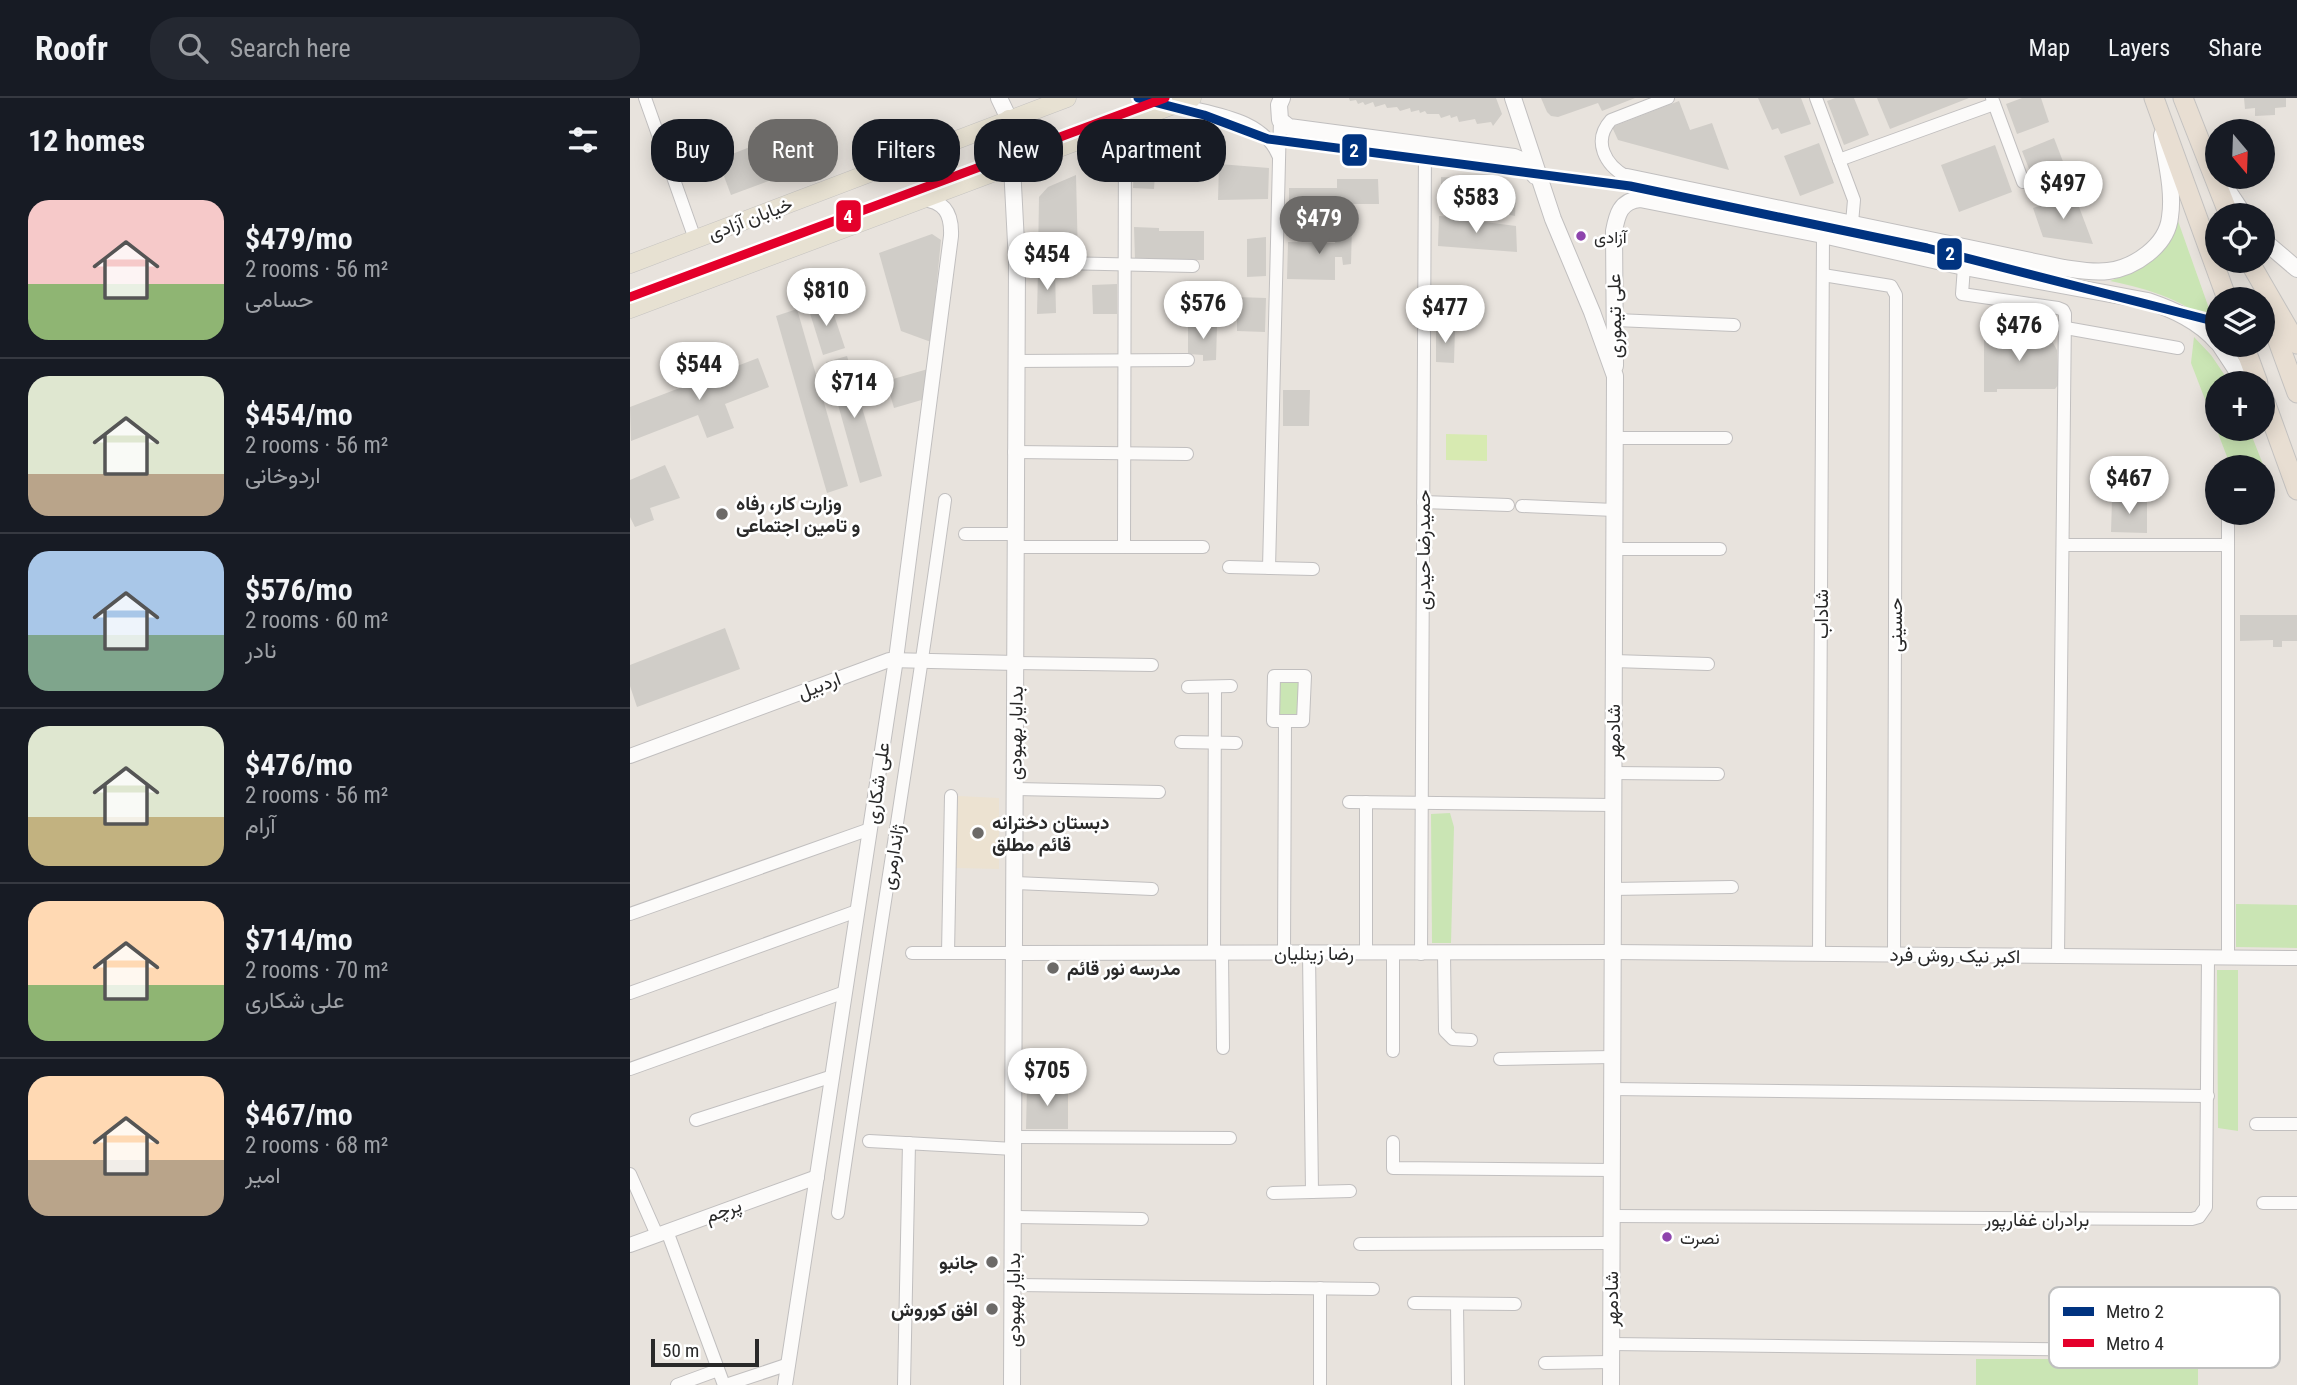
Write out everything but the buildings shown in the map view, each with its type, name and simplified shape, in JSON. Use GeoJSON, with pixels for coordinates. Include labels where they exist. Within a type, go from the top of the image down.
{"type":"FeatureCollection","features":[{"type":"Feature","properties":{"kind":"highway"},"geometry":{"type":"LineString","coordinates":[[2183,98],[2225,203]]}},
{"type":"Feature","properties":{"kind":"highway"},"geometry":{"type":"LineString","coordinates":[[2157,107],[2223,287]]}},
{"type":"Feature","properties":{"kind":"highway"},"geometry":{"type":"LineString","coordinates":[[2256,273],[2297,344]]}},
{"type":"Feature","properties":{"kind":"highway"},"geometry":{"type":"LineString","coordinates":[[2275,333],[2297,393]]}},
{"type":"Feature","properties":{"kind":"highway"},"geometry":{"type":"LineString","coordinates":[[2275,430],[2297,490]]}},
{"type":"Feature","properties":{"kind":"main road"},"geometry":{"type":"LineString","coordinates":[[999,98],[1009,119]]}},
{"type":"Feature","properties":{"kind":"main road","name":"خیابان آزادی"},"geometry":{"type":"LineString","coordinates":[[1009,119],[1067,98]]}},
{"type":"Feature","properties":{"kind":"main road"},"geometry":{"type":"LineString","coordinates":[[1282,98],[1279,105],[1280,120],[1289,127],[1522,159],[1530,166],[1543,191]]}},
{"type":"Feature","properties":{"kind":"main road","name":"شادمهر"},"geometry":{"type":"LineString","coordinates":[[1513,98],[1543,191],[1615,376],[1611,1385]]}},
{"type":"Feature","properties":{"kind":"main road"},"geometry":{"type":"LineString","coordinates":[[1138,119],[1184,101]]}},
{"type":"Feature","properties":{"kind":"main road"},"geometry":{"type":"LineString","coordinates":[[1627,177],[2064,268],[2098,272],[2121,268],[2143,257],[2161,241],[2169,225],[2171,205],[2157,107]]}},
{"type":"Feature","properties":{"kind":"main road","name":"خیابان آزادی"},"geometry":{"type":"LineString","coordinates":[[630,264],[974,132]]}},
{"type":"Feature","properties":{"kind":"main road"},"geometry":{"type":"LineString","coordinates":[[630,309],[974,180]]}},
{"type":"Feature","properties":{"kind":"main road","name":"بدایار بهبودی"},"geometry":{"type":"LineString","coordinates":[[1012,1385],[1016,953],[1014,789],[1017,663],[1014,452],[1017,262],[1013,182]]}},
{"type":"Feature","properties":{"kind":"main road","name":"علی تیموری"},"geometry":{"type":"LineString","coordinates":[[1615,376],[1614,232],[1619,211],[1628,202],[1640,199],[1823,235],[1964,267],[2148,301],[2193,321],[2205,331]]}},
{"type":"Feature","properties":{"kind":"main road"},"geometry":{"type":"LineString","coordinates":[[1823,235],[1827,217]]}},
{"type":"Feature","properties":{"kind":"main road"},"geometry":{"type":"LineString","coordinates":[[2275,250],[2297,269]]}},
{"type":"Feature","properties":{"kind":"main road"},"geometry":{"type":"LineString","coordinates":[[2275,440],[2286,461]]}},
{"type":"Feature","properties":{"kind":"street"},"geometry":{"type":"LineString","coordinates":[[645,98],[695,239]]}},
{"type":"Feature","properties":{"kind":"street"},"geometry":{"type":"LineString","coordinates":[[1627,177],[1611,167],[1604,157],[1602,137],[1611,120],[1668,98]]}},
{"type":"Feature","properties":{"kind":"street"},"geometry":{"type":"LineString","coordinates":[[1816,98],[1854,200],[1852,223]]}},
{"type":"Feature","properties":{"kind":"street"},"geometry":{"type":"LineString","coordinates":[[1184,101],[1253,127],[1268,139],[1279,158]]}},
{"type":"Feature","properties":{"kind":"street"},"geometry":{"type":"LineString","coordinates":[[1839,160],[1993,101],[2023,182]]}},
{"type":"Feature","properties":{"kind":"street"},"geometry":{"type":"LineString","coordinates":[[1269,568],[1280,120]]}},
{"type":"Feature","properties":{"kind":"street","name":"حمیدرضا حیدری"},"geometry":{"type":"LineString","coordinates":[[1421,954],[1424,146]]}},
{"type":"Feature","properties":{"kind":"street"},"geometry":{"type":"LineString","coordinates":[[1124,547],[1125,182]]}},
{"type":"Feature","properties":{"kind":"street","name":"علی شکاری"},"geometry":{"type":"LineString","coordinates":[[786,1385],[895,659],[951,236],[951,218],[947,210],[935,201],[921,199]]}},
{"type":"Feature","properties":{"kind":"street","name":"شاداب"},"geometry":{"type":"LineString","coordinates":[[1819,954],[1823,235]]}},
{"type":"Feature","properties":{"kind":"street"},"geometry":{"type":"LineString","coordinates":[[1017,262],[1193,266]]}},
{"type":"Feature","properties":{"kind":"street"},"geometry":{"type":"LineString","coordinates":[[1964,267],[1962,294],[2063,310],[2066,314],[2058,956]]}},
{"type":"Feature","properties":{"kind":"street","name":"حسینی"},"geometry":{"type":"LineString","coordinates":[[1823,275],[1891,286],[1896,295],[1894,954]]}},
{"type":"Feature","properties":{"kind":"street"},"geometry":{"type":"LineString","coordinates":[[1616,320],[1734,325]]}},
{"type":"Feature","properties":{"kind":"street"},"geometry":{"type":"LineString","coordinates":[[2066,328],[2179,348]]}},
{"type":"Feature","properties":{"kind":"street"},"geometry":{"type":"LineString","coordinates":[[1016,361],[1188,360]]}},
{"type":"Feature","properties":{"kind":"street"},"geometry":{"type":"LineString","coordinates":[[1614,438],[1726,438]]}},
{"type":"Feature","properties":{"kind":"street"},"geometry":{"type":"LineString","coordinates":[[1014,452],[1187,454]]}},
{"type":"Feature","properties":{"kind":"street","name":"ژاندارمری"},"geometry":{"type":"LineString","coordinates":[[838,1213],[945,500]]}},
{"type":"Feature","properties":{"kind":"street"},"geometry":{"type":"LineString","coordinates":[[1423,502],[1508,505]]}},
{"type":"Feature","properties":{"kind":"street"},"geometry":{"type":"LineString","coordinates":[[1522,506],[1614,510]]}},
{"type":"Feature","properties":{"kind":"street"},"geometry":{"type":"LineString","coordinates":[[2228,525],[2228,958]]}},
{"type":"Feature","properties":{"kind":"street"},"geometry":{"type":"LineString","coordinates":[[965,534],[1124,547],[1203,547]]}},
{"type":"Feature","properties":{"kind":"street"},"geometry":{"type":"LineString","coordinates":[[2063,545],[2228,545]]}},
{"type":"Feature","properties":{"kind":"street"},"geometry":{"type":"LineString","coordinates":[[1614,549],[1720,549]]}},
{"type":"Feature","properties":{"kind":"street"},"geometry":{"type":"LineString","coordinates":[[1230,567],[1313,569]]}},
{"type":"Feature","properties":{"kind":"street","name":"اردبیل"},"geometry":{"type":"LineString","coordinates":[[630,756],[879,662],[923,659],[1017,663]]}},
{"type":"Feature","properties":{"kind":"street"},"geometry":{"type":"LineString","coordinates":[[1614,661],[1708,664]]}},
{"type":"Feature","properties":{"kind":"street"},"geometry":{"type":"LineString","coordinates":[[1017,663],[1152,664]]}},
{"type":"Feature","properties":{"kind":"street"},"geometry":{"type":"LineString","coordinates":[[1188,687],[1231,686]]}},
{"type":"Feature","properties":{"kind":"street"},"geometry":{"type":"LineString","coordinates":[[1215,687],[1218,953],[1223,1048]]}},
{"type":"Feature","properties":{"kind":"street"},"geometry":{"type":"LineString","coordinates":[[1283,953],[1285,721]]}},
{"type":"Feature","properties":{"kind":"street"},"geometry":{"type":"LineString","coordinates":[[1181,742],[1236,743]]}},
{"type":"Feature","properties":{"kind":"street"},"geometry":{"type":"LineString","coordinates":[[1613,774],[1718,774]]}},
{"type":"Feature","properties":{"kind":"street"},"geometry":{"type":"LineString","coordinates":[[1014,789],[1159,792]]}},
{"type":"Feature","properties":{"kind":"street"},"geometry":{"type":"LineString","coordinates":[[948,953],[951,796]]}},
{"type":"Feature","properties":{"kind":"street"},"geometry":{"type":"LineString","coordinates":[[1349,802],[1613,805]]}},
{"type":"Feature","properties":{"kind":"street"},"geometry":{"type":"LineString","coordinates":[[1366,802],[1366,953]]}},
{"type":"Feature","properties":{"kind":"street"},"geometry":{"type":"LineString","coordinates":[[630,914],[870,829]]}},
{"type":"Feature","properties":{"kind":"street"},"geometry":{"type":"LineString","coordinates":[[1015,883],[1152,889]]}},
{"type":"Feature","properties":{"kind":"street"},"geometry":{"type":"LineString","coordinates":[[1613,888],[1732,887]]}},
{"type":"Feature","properties":{"kind":"street"},"geometry":{"type":"LineString","coordinates":[[630,993],[857,911]]}},
{"type":"Feature","properties":{"kind":"street","name":"اکبر نیک روش فرد"},"geometry":{"type":"LineString","coordinates":[[1612,952],[2297,958]]}},
{"type":"Feature","properties":{"kind":"street","name":"رضا زینلیان"},"geometry":{"type":"LineString","coordinates":[[1016,953],[1612,952]]}},
{"type":"Feature","properties":{"kind":"street"},"geometry":{"type":"LineString","coordinates":[[912,953],[1016,953]]}},
{"type":"Feature","properties":{"kind":"street"},"geometry":{"type":"LineString","coordinates":[[1309,953],[1312,1192]]}},
{"type":"Feature","properties":{"kind":"street"},"geometry":{"type":"LineString","coordinates":[[1393,953],[1393,1051]]}},
{"type":"Feature","properties":{"kind":"street"},"geometry":{"type":"LineString","coordinates":[[1444,953],[1445,1031],[1453,1039],[1471,1040]]}},
{"type":"Feature","properties":{"kind":"street","name":"برادران غفارپور"},"geometry":{"type":"LineString","coordinates":[[1612,1216],[2199,1217],[2206,1207],[2208,957]]}},
{"type":"Feature","properties":{"kind":"street"},"geometry":{"type":"LineString","coordinates":[[630,1069],[845,992]]}},
{"type":"Feature","properties":{"kind":"street"},"geometry":{"type":"LineString","coordinates":[[1500,1059],[1612,1057]]}},
{"type":"Feature","properties":{"kind":"street"},"geometry":{"type":"LineString","coordinates":[[696,1120],[832,1076]]}},
{"type":"Feature","properties":{"kind":"street"},"geometry":{"type":"LineString","coordinates":[[1612,1089],[2208,1096]]}},
{"type":"Feature","properties":{"kind":"street"},"geometry":{"type":"LineString","coordinates":[[2256,1124],[2297,1124]]}},
{"type":"Feature","properties":{"kind":"street"},"geometry":{"type":"LineString","coordinates":[[869,1141],[1014,1143],[1230,1139]]}},
{"type":"Feature","properties":{"kind":"street"},"geometry":{"type":"LineString","coordinates":[[1393,1142],[1393,1168],[1612,1170]]}},
{"type":"Feature","properties":{"kind":"street"},"geometry":{"type":"LineString","coordinates":[[904,1383],[908,1143]]}},
{"type":"Feature","properties":{"kind":"street"},"geometry":{"type":"LineString","coordinates":[[630,1174],[662,1233],[725,1385],[789,1364]]}},
{"type":"Feature","properties":{"kind":"street","name":"پرچم"},"geometry":{"type":"LineString","coordinates":[[630,1245],[817,1177]]}},
{"type":"Feature","properties":{"kind":"street"},"geometry":{"type":"LineString","coordinates":[[1273,1193],[1350,1191]]}},
{"type":"Feature","properties":{"kind":"street"},"geometry":{"type":"LineString","coordinates":[[2263,1203],[2297,1203]]}},
{"type":"Feature","properties":{"kind":"street"},"geometry":{"type":"LineString","coordinates":[[1013,1217],[1142,1219]]}},
{"type":"Feature","properties":{"kind":"street"},"geometry":{"type":"LineString","coordinates":[[1360,1244],[1611,1243]]}},
{"type":"Feature","properties":{"kind":"street"},"geometry":{"type":"LineString","coordinates":[[1013,1285],[1373,1289]]}},
{"type":"Feature","properties":{"kind":"street"},"geometry":{"type":"LineString","coordinates":[[1320,1288],[1320,1385]]}},
{"type":"Feature","properties":{"kind":"street"},"geometry":{"type":"LineString","coordinates":[[1414,1303],[1515,1304]]}},
{"type":"Feature","properties":{"kind":"street"},"geometry":{"type":"LineString","coordinates":[[1457,1304],[1458,1385]]}},
{"type":"Feature","properties":{"kind":"street"},"geometry":{"type":"LineString","coordinates":[[1611,1344],[2049,1349]]}},
{"type":"Feature","properties":{"kind":"street"},"geometry":{"type":"LineString","coordinates":[[1545,1363],[1611,1363]]}},
{"type":"Feature","properties":{"kind":"street"},"geometry":{"type":"LineString","coordinates":[[677,1385],[718,1370]]}},
{"type":"Feature","properties":{"kind":"shaded area","name":"دبستان دخترانه قائم مطلق"},"geometry":{"type":"Polygon","coordinates":[[[958,796],[999,798],[999,869],[956,868],[958,796]]]}},
{"type":"Feature","properties":{"kind":"shaded area"},"geometry":{"type":"Polygon","coordinates":[[[1028,1051],[1069,1052],[1068,1129],[1027,1129],[1028,1051]]]}},
{"type":"Feature","properties":{"kind":"green space"},"geometry":{"type":"Polygon","coordinates":[[[2178,221],[2205,297],[2205,320],[2168,298],[2110,281],[2152,260],[2172,234],[2178,221]]]}},
{"type":"Feature","properties":{"kind":"green space"},"geometry":{"type":"Polygon","coordinates":[[[2194,337],[2205,349],[2205,357],[2212,357],[2222,371],[2205,371],[2205,399],[2191,363],[2194,337]]]}},
{"type":"Feature","properties":{"kind":"green space"},"geometry":{"type":"Polygon","coordinates":[[[1446,434],[1487,435],[1487,461],[1446,460],[1446,434]]]}},
{"type":"Feature","properties":{"kind":"green space"},"geometry":{"type":"Polygon","coordinates":[[[2221,441],[2254,441],[2259,455],[2226,455],[2221,441]]]}},
{"type":"Feature","properties":{"kind":"green space"},"geometry":{"type":"Polygon","coordinates":[[[1278,681],[1299,681],[1298,716],[1276,715],[1278,681]]]}},
{"type":"Feature","properties":{"kind":"green space"},"geometry":{"type":"Polygon","coordinates":[[[1450,813],[1454,827],[1451,943],[1432,943],[1431,814],[1450,813]]]}},
{"type":"Feature","properties":{"kind":"green space"},"geometry":{"type":"Polygon","coordinates":[[[2236,904],[2297,905],[2297,948],[2236,947],[2236,904]]]}},
{"type":"Feature","properties":{"kind":"green space"},"geometry":{"type":"Polygon","coordinates":[[[2217,970],[2238,970],[2238,1131],[2218,1128],[2217,970]]]}},
{"type":"Feature","properties":{"kind":"green space"},"geometry":{"type":"Polygon","coordinates":[[[1976,1359],[2049,1359],[2049,1368],[2198,1368],[2198,1385],[1976,1385],[1976,1359]]]}},
{"type":"Feature","properties":{"kind":"metro line","name":"2"},"geometry":{"type":"LineString","coordinates":[[1138,98],[1204,115],[1268,139],[1630,186],[1927,248],[2205,319]]}},
{"type":"Feature","properties":{"kind":"metro line","name":"4"},"geometry":{"type":"LineString","coordinates":[[630,297],[1165,98]]}},
{"type":"Feature","properties":{"kind":"place","name":"آزادی"},"geometry":{"type":"Point","coordinates":[1581,236]}},
{"type":"Feature","properties":{"kind":"place","name":"وزارت کار، رفاه و تامین اجتماعی"},"geometry":{"type":"Point","coordinates":[722,514]}},
{"type":"Feature","properties":{"kind":"place","name":"دبستان دخترانه قائم مطلق"},"geometry":{"type":"Point","coordinates":[978,833]}},
{"type":"Feature","properties":{"kind":"place","name":"مدرسه نور قائم"},"geometry":{"type":"Point","coordinates":[1053,968]}},
{"type":"Feature","properties":{"kind":"place","name":"نصرت"},"geometry":{"type":"Point","coordinates":[1667,1237]}},
{"type":"Feature","properties":{"kind":"place","name":"جانبو"},"geometry":{"type":"Point","coordinates":[992,1262]}},
{"type":"Feature","properties":{"kind":"place","name":"افق کوروش"},"geometry":{"type":"Point","coordinates":[992,1309]}}]}
